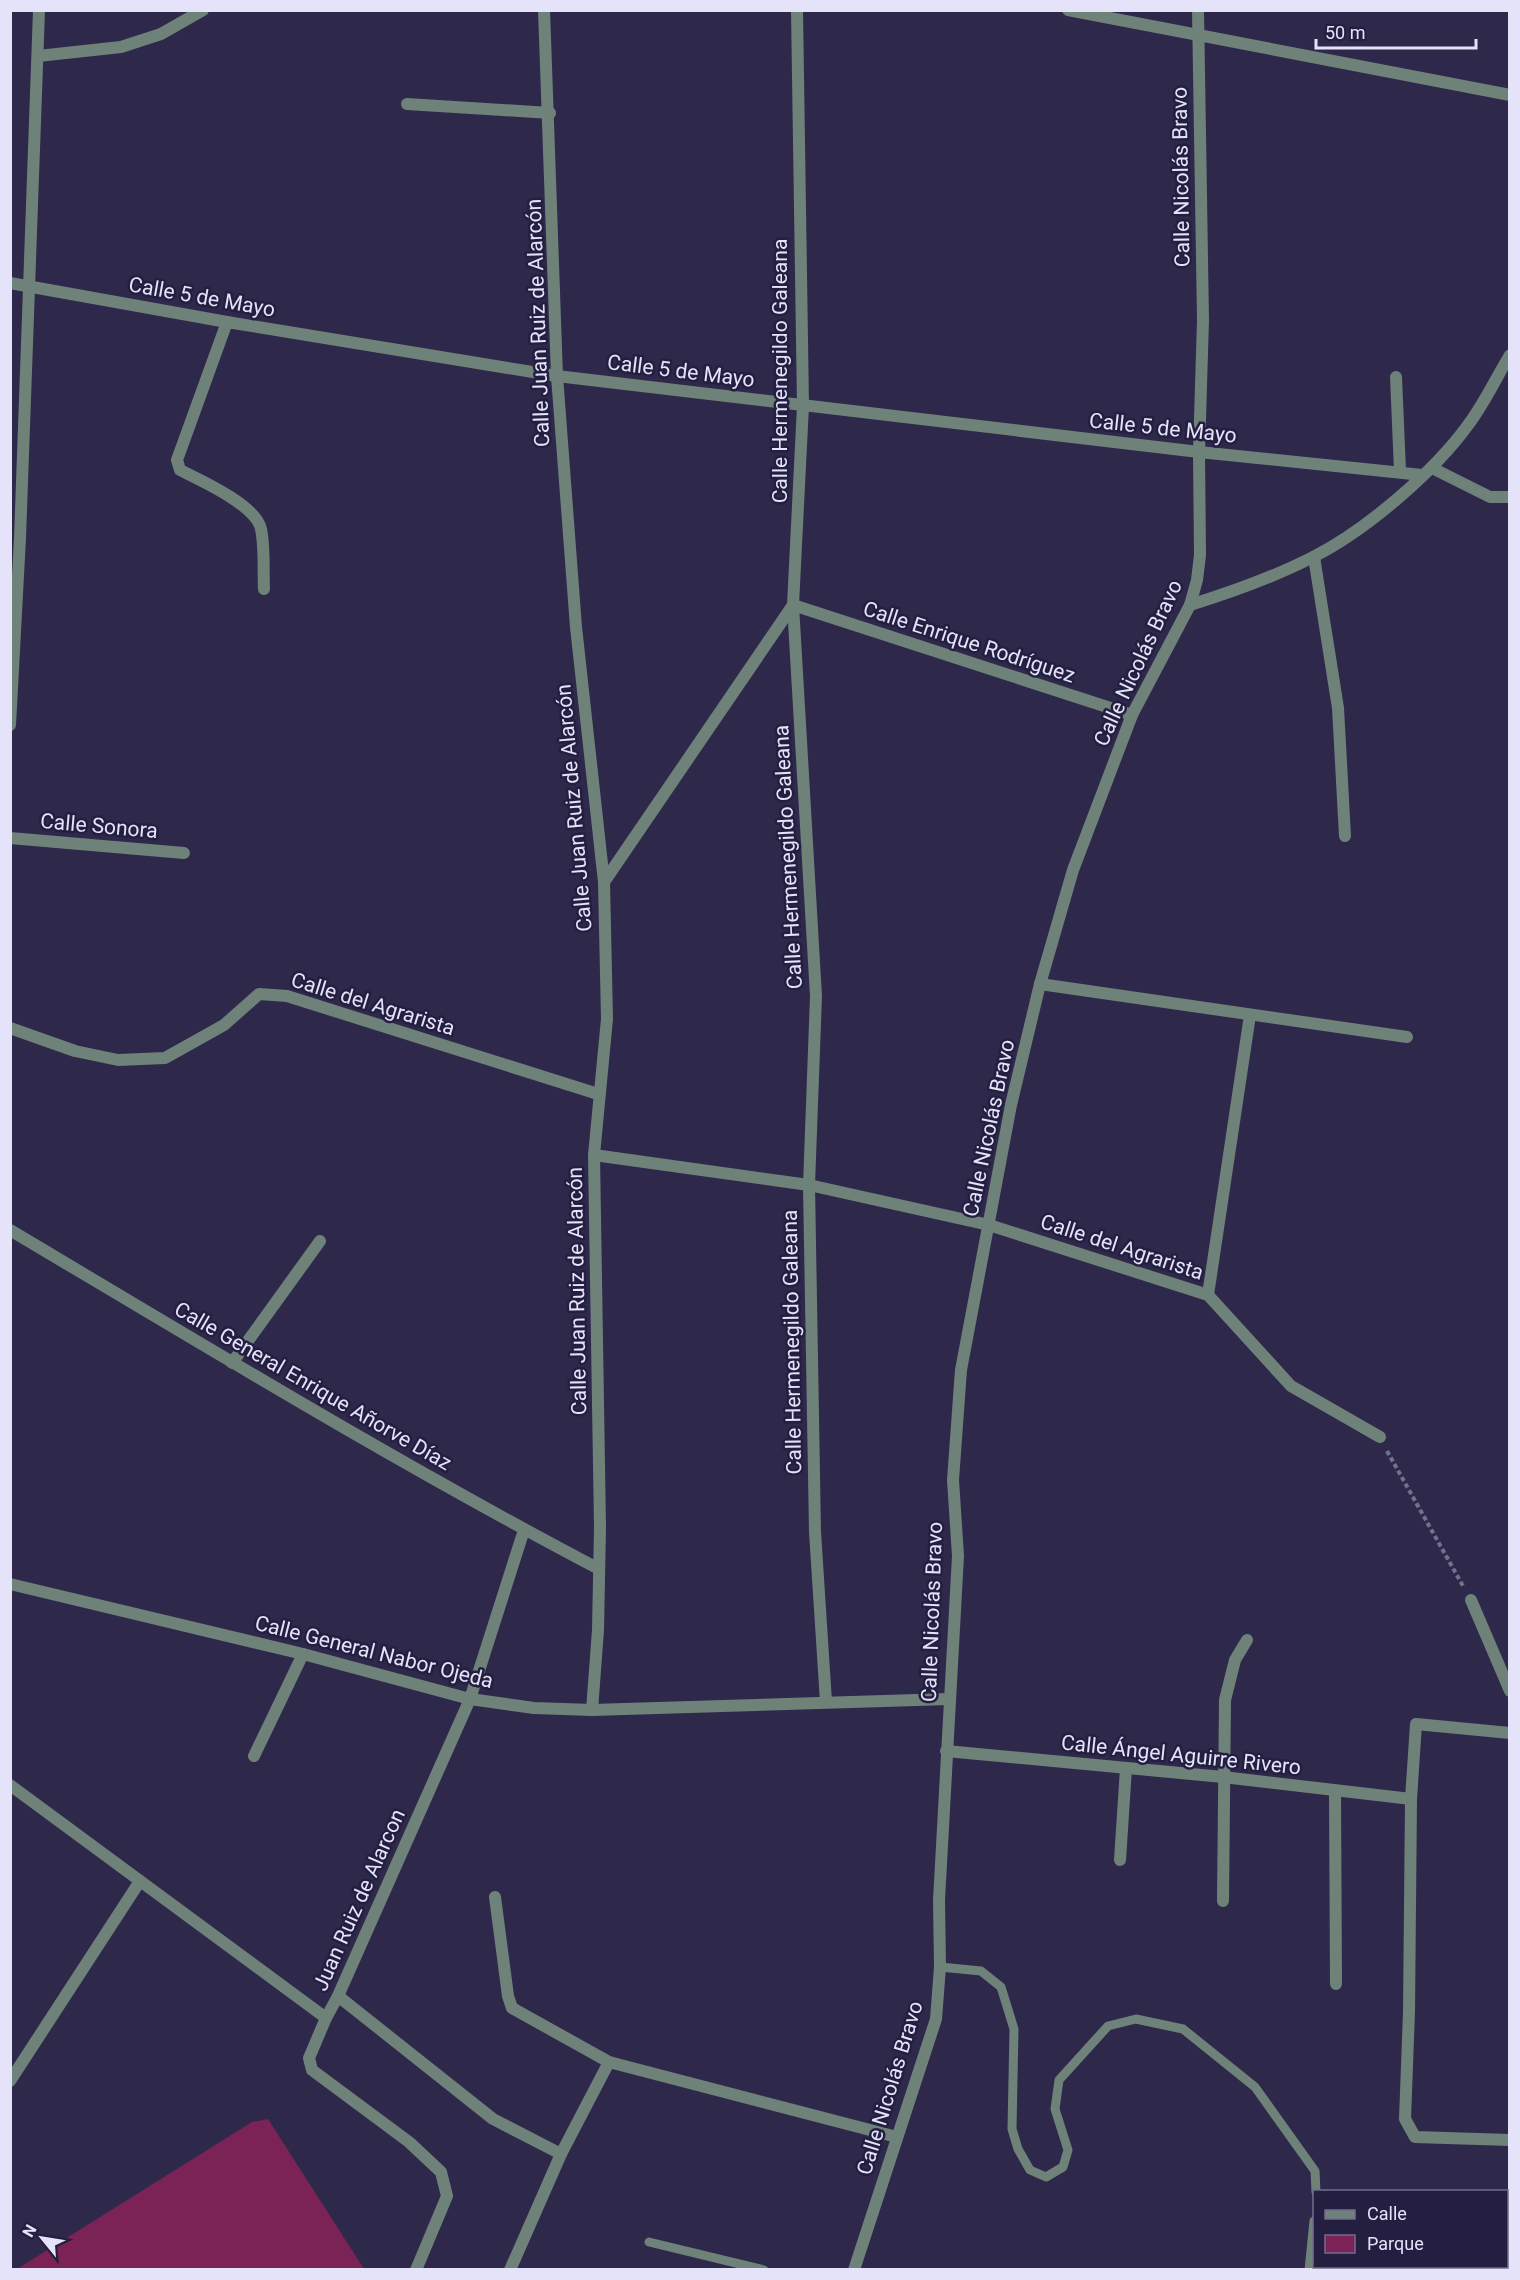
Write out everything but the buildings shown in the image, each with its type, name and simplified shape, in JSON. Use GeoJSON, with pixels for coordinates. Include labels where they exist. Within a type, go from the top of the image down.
{"type":"FeatureCollection","features":[{"type":"Feature","properties":{"kind":"street"},"geometry":{"type":"LineString","coordinates":[[10,725],[30,286],[39,10]]}},
{"type":"Feature","properties":{"kind":"street"},"geometry":{"type":"LineString","coordinates":[[38,56],[121,47],[161,34],[203,10]]}},
{"type":"Feature","properties":{"kind":"street","name":"Calle Juan Ruiz de Alarcón"},"geometry":{"type":"LineString","coordinates":[[544,10],[550,113],[557,376],[576,627],[604,882],[607,1019],[598,1094],[594,1155],[599,1569],[592,1710]]}},
{"type":"Feature","properties":{"kind":"street","name":"Calle Hermenegildo Galeana"},"geometry":{"type":"LineString","coordinates":[[797,10],[803,406],[794,605],[816,996],[809,1185],[815,1532],[826,1702]]}},
{"type":"Feature","properties":{"kind":"street"},"geometry":{"type":"LineString","coordinates":[[1068,10],[1199,38],[1509,95]]}},
{"type":"Feature","properties":{"kind":"street","name":"Calle Nicolás Bravo"},"geometry":{"type":"LineString","coordinates":[[854,2270],[936,2019],[940,1967],[939,1900],[946,1750],[958,1556],[953,1480],[961,1370],[1011,1105],[1040,984],[1073,870],[1132,715],[1190,605],[1200,555],[1199,452],[1203,320],[1198,10]]}},
{"type":"Feature","properties":{"kind":"street"},"geometry":{"type":"LineString","coordinates":[[406,104],[550,113]]}},
{"type":"Feature","properties":{"kind":"street","name":"Calle 5 de Mayo"},"geometry":{"type":"LineString","coordinates":[[10,283],[227,322],[557,376],[1199,452],[1427,472],[1490,497],[1509,497]]}},
{"type":"Feature","properties":{"kind":"street"},"geometry":{"type":"LineString","coordinates":[[227,322],[177,460],[180,470],[222,492],[250,513],[261,527],[264,589]]}},
{"type":"Feature","properties":{"kind":"street"},"geometry":{"type":"LineString","coordinates":[[1190,605],[1232,592],[1314,557],[1354,530],[1427,472],[1468,424],[1509,355]]}},
{"type":"Feature","properties":{"kind":"street"},"geometry":{"type":"LineString","coordinates":[[1396,377],[1400,471]]}},
{"type":"Feature","properties":{"kind":"street"},"geometry":{"type":"LineString","coordinates":[[1314,557],[1338,708],[1345,836]]}},
{"type":"Feature","properties":{"kind":"street"},"geometry":{"type":"LineString","coordinates":[[604,882],[794,605]]}},
{"type":"Feature","properties":{"kind":"street","name":"Calle Enrique Rodríguez"},"geometry":{"type":"LineString","coordinates":[[794,605],[1132,715]]}},
{"type":"Feature","properties":{"kind":"street","name":"Calle Sonora"},"geometry":{"type":"LineString","coordinates":[[10,838],[184,853]]}},
{"type":"Feature","properties":{"kind":"street"},"geometry":{"type":"LineString","coordinates":[[1040,984],[1407,1037]]}},
{"type":"Feature","properties":{"kind":"street","name":"Calle del Agrarista"},"geometry":{"type":"LineString","coordinates":[[10,1028],[75,1051],[118,1060],[165,1058],[224,1025],[259,994],[287,996],[598,1094]]}},
{"type":"Feature","properties":{"kind":"street"},"geometry":{"type":"LineString","coordinates":[[1208,1295],[1250,1015]]}},
{"type":"Feature","properties":{"kind":"street","name":"Calle del Agrarista"},"geometry":{"type":"LineString","coordinates":[[594,1155],[809,1185],[989,1226],[1208,1295],[1291,1386],[1380,1437]]}},
{"type":"Feature","properties":{"kind":"street","name":"Calle General Enrique Añorve Díaz"},"geometry":{"type":"LineString","coordinates":[[10,1230],[232,1363],[524,1530],[599,1569]]}},
{"type":"Feature","properties":{"kind":"street"},"geometry":{"type":"LineString","coordinates":[[232,1363],[320,1241]]}},
{"type":"Feature","properties":{"kind":"street","name":"Juan Ruiz de Alarcon"},"geometry":{"type":"LineString","coordinates":[[10,1785],[326,2018],[338,1996],[470,1699],[524,1530]]}},
{"type":"Feature","properties":{"kind":"street","name":"Calle General Nabor Ojeda"},"geometry":{"type":"LineString","coordinates":[[10,1584],[303,1654],[470,1699],[534,1708],[592,1710],[949,1699]]}},
{"type":"Feature","properties":{"kind":"street"},"geometry":{"type":"LineString","coordinates":[[1471,1600],[1509,1691]]}},
{"type":"Feature","properties":{"kind":"street"},"geometry":{"type":"LineString","coordinates":[[1223,1901],[1225,1700],[1236,1660],[1247,1640]]}},
{"type":"Feature","properties":{"kind":"street"},"geometry":{"type":"LineString","coordinates":[[254,1756],[303,1654]]}},
{"type":"Feature","properties":{"kind":"street"},"geometry":{"type":"LineString","coordinates":[[1509,1733],[1416,1724],[1411,1799],[1409,2012],[1405,2119],[1415,2137],[1509,2140]]}},
{"type":"Feature","properties":{"kind":"street","name":"Calle Ángel Aguirre Rivero"},"geometry":{"type":"LineString","coordinates":[[946,1750],[1223,1777],[1411,1799]]}},
{"type":"Feature","properties":{"kind":"street"},"geometry":{"type":"LineString","coordinates":[[1120,1860],[1126,1768]]}},
{"type":"Feature","properties":{"kind":"street"},"geometry":{"type":"LineString","coordinates":[[1335,1791],[1336,1984]]}},
{"type":"Feature","properties":{"kind":"street"},"geometry":{"type":"LineString","coordinates":[[10,2081],[140,1881]]}},
{"type":"Feature","properties":{"kind":"street"},"geometry":{"type":"LineString","coordinates":[[495,1897],[508,1996],[512,2008],[609,2062],[897,2137]]}},
{"type":"Feature","properties":{"kind":"street"},"geometry":{"type":"LineString","coordinates":[[338,1996],[493,2119],[561,2154]]}},
{"type":"Feature","properties":{"kind":"street"},"geometry":{"type":"LineString","coordinates":[[326,2018],[309,2058],[312,2070],[409,2142],[441,2172],[447,2196],[416,2270]]}},
{"type":"Feature","properties":{"kind":"street"},"geometry":{"type":"LineString","coordinates":[[510,2270],[561,2154],[609,2062]]}},
{"type":"Feature","properties":{"kind":"lane"},"geometry":{"type":"LineString","coordinates":[[940,1967],[981,1971],[1001,1987],[1014,2029],[1012,2129],[1018,2149],[1030,2170],[1046,2177],[1063,2167],[1068,2150],[1055,2109],[1059,2080],[1108,2026],[1136,2019],[1184,2029],[1255,2087],[1315,2171],[1316,2190]]}},
{"type":"Feature","properties":{"kind":"lane"},"geometry":{"type":"LineString","coordinates":[[1309,2270],[1313,2231]]}},
{"type":"Feature","properties":{"kind":"lane"},"geometry":{"type":"LineString","coordinates":[[649,2241],[764,2270]]}},
{"type":"Feature","properties":{"kind":"path"},"geometry":{"type":"LineString","coordinates":[[1380,1437],[1471,1600]]}},
{"type":"Feature","properties":{"kind":"green space"},"geometry":{"type":"Polygon","coordinates":[[[268,2119],[364,2269],[17,2269],[252,2122],[268,2119]]]}}]}
